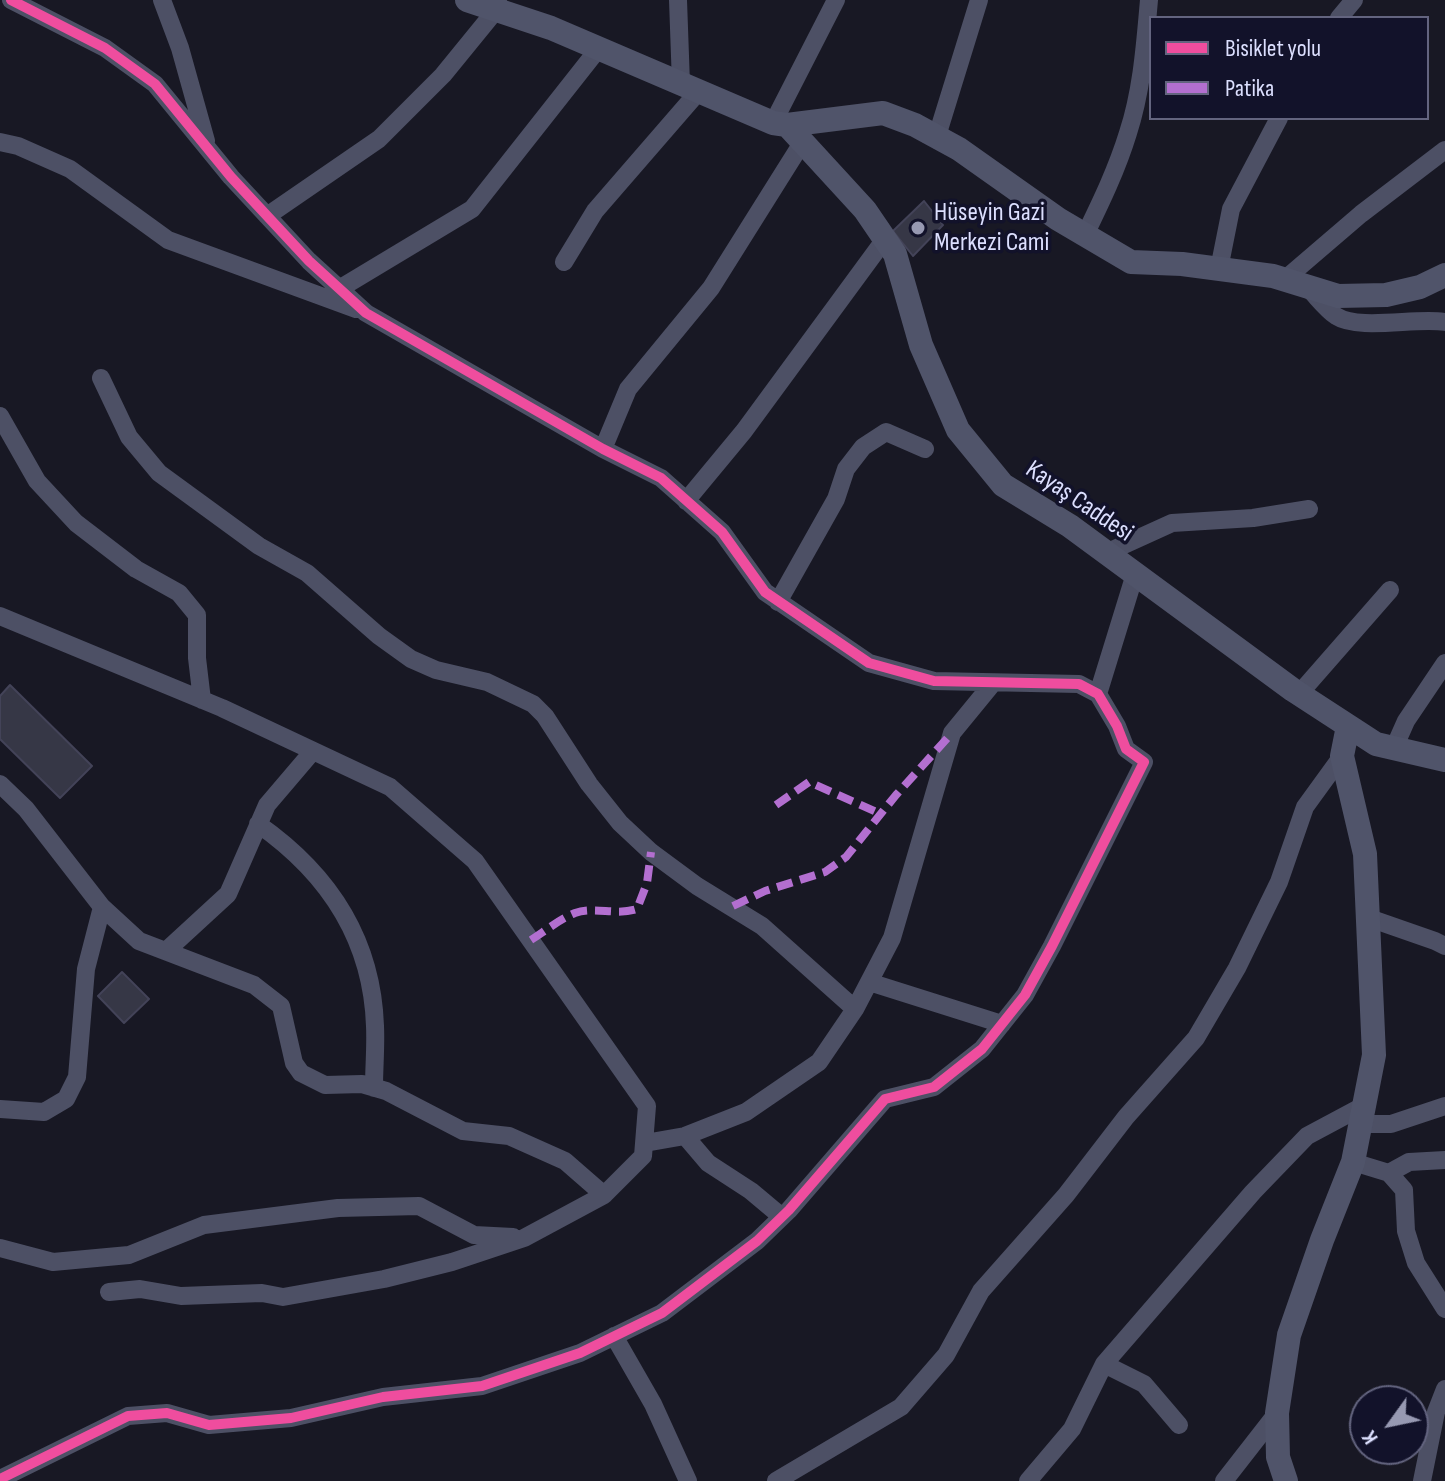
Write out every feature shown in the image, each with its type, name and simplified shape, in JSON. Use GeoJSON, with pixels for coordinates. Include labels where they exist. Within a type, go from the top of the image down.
{"type":"FeatureCollection","features":[{"type":"Feature","properties":{"kind":"street"},"geometry":{"type":"LineString","coordinates":[[11,0],[105,48],[155,84],[267,216],[309,261],[366,313]]}},
{"type":"Feature","properties":{"kind":"street"},"geometry":{"type":"LineString","coordinates":[[162,0],[180,48],[208,147]]}},
{"type":"Feature","properties":{"kind":"street"},"geometry":{"type":"LineString","coordinates":[[467,0],[497,5],[787,130],[883,113],[915,125],[937,136],[1085,235],[1131,262],[1219,269],[1296,283],[1338,296],[1386,295],[1420,287],[1445,275]]}},
{"type":"Feature","properties":{"kind":"street"},"geometry":{"type":"LineString","coordinates":[[564,262],[595,211],[690,88],[678,0]]}},
{"type":"Feature","properties":{"kind":"street"},"geometry":{"type":"LineString","coordinates":[[603,449],[628,389],[711,288],[787,130],[836,0]]}},
{"type":"Feature","properties":{"kind":"street"},"geometry":{"type":"LineString","coordinates":[[937,136],[979,0]]}},
{"type":"Feature","properties":{"kind":"street"},"geometry":{"type":"LineString","coordinates":[[1085,235],[1114,174],[1129,132],[1142,77],[1149,0]]}},
{"type":"Feature","properties":{"kind":"street"},"geometry":{"type":"LineString","coordinates":[[1341,16],[1354,0]]}},
{"type":"Feature","properties":{"kind":"street"},"geometry":{"type":"LineString","coordinates":[[267,216],[379,139],[443,75],[497,5]]}},
{"type":"Feature","properties":{"kind":"street"},"geometry":{"type":"LineString","coordinates":[[339,289],[472,209],[599,48]]}},
{"type":"Feature","properties":{"kind":"street"},"geometry":{"type":"LineString","coordinates":[[1219,269],[1231,209],[1278,120]]}},
{"type":"Feature","properties":{"kind":"street","name":"Kayaş Caddesi"},"geometry":{"type":"LineString","coordinates":[[787,130],[865,210],[895,254],[921,345],[958,430],[1003,485],[1070,526],[1299,694],[1376,744],[1445,760]]}},
{"type":"Feature","properties":{"kind":"street"},"geometry":{"type":"LineString","coordinates":[[0,142],[18,146],[70,169],[168,240],[226,264],[366,313],[603,449],[661,478],[722,532],[765,592],[869,663],[934,681],[1079,684],[1098,694],[1117,726],[1126,749],[1144,762],[1025,995],[982,1049],[934,1087],[885,1099],[782,1217],[757,1241],[662,1313],[580,1353],[482,1386],[383,1397],[291,1418],[209,1425],[167,1413],[128,1416],[0,1479]]}},
{"type":"Feature","properties":{"kind":"street"},"geometry":{"type":"LineString","coordinates":[[1296,283],[1361,214],[1445,150]]}},
{"type":"Feature","properties":{"kind":"street"},"geometry":{"type":"LineString","coordinates":[[686,501],[744,431],[885,239]]}},
{"type":"Feature","properties":{"kind":"street"},"geometry":{"type":"LineString","coordinates":[[1296,283],[1338,318],[1369,323],[1445,322]]}},
{"type":"Feature","properties":{"kind":"street"},"geometry":{"type":"LineString","coordinates":[[101,378],[129,437],[159,473],[259,546],[307,573],[379,636],[411,659],[436,670],[487,682],[533,704],[545,716],[589,784],[620,823],[651,852],[697,886],[762,926],[855,1009]]}},
{"type":"Feature","properties":{"kind":"street"},"geometry":{"type":"LineString","coordinates":[[2,426],[37,481],[76,523],[136,569],[179,593],[197,615],[197,658],[202,700]]}},
{"type":"Feature","properties":{"kind":"street"},"geometry":{"type":"LineString","coordinates":[[778,602],[836,499],[846,469],[863,447],[886,432],[925,449]]}},
{"type":"Feature","properties":{"kind":"street"},"geometry":{"type":"LineString","coordinates":[[1106,553],[1172,523],[1253,518],[1309,509]]}},
{"type":"Feature","properties":{"kind":"street"},"geometry":{"type":"LineString","coordinates":[[1098,694],[1135,574]]}},
{"type":"Feature","properties":{"kind":"street"},"geometry":{"type":"LineString","coordinates":[[1299,694],[1390,590]]}},
{"type":"Feature","properties":{"kind":"street"},"geometry":{"type":"LineString","coordinates":[[0,616],[202,700],[390,787],[475,861],[647,1106],[643,1156],[604,1195],[524,1238],[452,1262],[384,1279],[283,1297],[262,1293],[181,1296],[140,1289],[109,1292]]}},
{"type":"Feature","properties":{"kind":"street"},"geometry":{"type":"LineString","coordinates":[[1394,748],[1406,721],[1445,663]]}},
{"type":"Feature","properties":{"kind":"street"},"geometry":{"type":"LineString","coordinates":[[645,1143],[685,1136],[746,1112],[819,1062],[855,1009],[892,938],[952,733],[993,683]]}},
{"type":"Feature","properties":{"kind":"street"},"geometry":{"type":"LineString","coordinates":[[1286,1481],[1278,1457],[1277,1413],[1289,1335],[1353,1162],[1374,1055],[1365,854],[1342,756],[1348,726]]}},
{"type":"Feature","properties":{"kind":"street"},"geometry":{"type":"LineString","coordinates":[[166,951],[228,894],[267,805],[313,751]]}},
{"type":"Feature","properties":{"kind":"street"},"geometry":{"type":"LineString","coordinates":[[776,1481],[901,1407],[946,1355],[981,1291],[1066,1195],[1126,1117],[1196,1038],[1237,968],[1279,882],[1305,807],[1342,756]]}},
{"type":"Feature","properties":{"kind":"street"},"geometry":{"type":"LineString","coordinates":[[2,792],[26,809],[102,907],[139,941],[254,985],[281,1006],[294,1063],[301,1073],[325,1085],[350,1083],[374,1088],[463,1131],[509,1136],[565,1161],[604,1195]]}},
{"type":"Feature","properties":{"kind":"street"},"geometry":{"type":"LineString","coordinates":[[258,824],[297,855],[323,882],[350,921],[367,975],[375,1025],[374,1088]]}},
{"type":"Feature","properties":{"kind":"street"},"geometry":{"type":"LineString","coordinates":[[0,1109],[44,1112],[66,1099],[77,1077],[86,969],[102,907]]}},
{"type":"Feature","properties":{"kind":"street"},"geometry":{"type":"LineString","coordinates":[[1369,918],[1445,946]]}},
{"type":"Feature","properties":{"kind":"street"},"geometry":{"type":"LineString","coordinates":[[869,982],[1002,1024]]}},
{"type":"Feature","properties":{"kind":"street"},"geometry":{"type":"LineString","coordinates":[[1028,1481],[1072,1429],[1104,1364],[1253,1192],[1307,1136],[1363,1114],[1391,1124],[1445,1106]]}},
{"type":"Feature","properties":{"kind":"street"},"geometry":{"type":"LineString","coordinates":[[685,1136],[708,1163],[751,1191],[782,1217]]}},
{"type":"Feature","properties":{"kind":"street"},"geometry":{"type":"LineString","coordinates":[[1389,1173],[1409,1162],[1445,1160]]}},
{"type":"Feature","properties":{"kind":"street"},"geometry":{"type":"LineString","coordinates":[[1353,1162],[1389,1173],[1404,1190],[1406,1231],[1416,1263],[1445,1309]]}},
{"type":"Feature","properties":{"kind":"street"},"geometry":{"type":"LineString","coordinates":[[0,1248],[53,1262],[129,1255],[204,1225],[338,1208],[419,1206],[474,1235],[524,1238]]}},
{"type":"Feature","properties":{"kind":"street"},"geometry":{"type":"LineString","coordinates":[[614,1336],[653,1404],[688,1481]]}},
{"type":"Feature","properties":{"kind":"street"},"geometry":{"type":"LineString","coordinates":[[1104,1364],[1144,1384],[1179,1425]]}},
{"type":"Feature","properties":{"kind":"street"},"geometry":{"type":"LineString","coordinates":[[1422,1481],[1436,1412],[1445,1389]]}},
{"type":"Feature","properties":{"kind":"street"},"geometry":{"type":"LineString","coordinates":[[1224,1481],[1277,1413]]}},
{"type":"Feature","properties":{"kind":"building","name":"Hüseyin Gazi Merkezi Cami"},"geometry":{"type":"Polygon","coordinates":[[[924,201],[943,225],[913,256],[893,231],[924,201]]]}},
{"type":"Feature","properties":{"kind":"building"},"geometry":{"type":"Polygon","coordinates":[[[10,685],[92,766],[60,798],[0,739],[0,696],[10,685]]]}},
{"type":"Feature","properties":{"kind":"building"},"geometry":{"type":"Polygon","coordinates":[[[122,972],[149,999],[124,1023],[98,996],[122,972]]]}},
{"type":"Feature","properties":{"kind":"marked path"},"geometry":{"type":"LineString","coordinates":[[733,906],[765,891],[825,872],[846,857],[952,733]]}},
{"type":"Feature","properties":{"kind":"marked path"},"geometry":{"type":"LineString","coordinates":[[776,805],[809,782],[881,814]]}},
{"type":"Feature","properties":{"kind":"marked path"},"geometry":{"type":"LineString","coordinates":[[531,940],[575,913],[637,909],[647,883],[651,852]]}},
{"type":"Feature","properties":{"kind":"cycle path"},"geometry":{"type":"LineString","coordinates":[[0,1479],[128,1416],[167,1413],[209,1425],[291,1418],[383,1397],[482,1386],[580,1353],[662,1313],[757,1241],[789,1210],[885,1099],[934,1087],[982,1049],[1025,995],[1144,762],[1126,749],[1117,726],[1098,694],[1079,684],[934,681],[869,663],[765,592],[722,532],[661,478],[603,449],[366,313],[309,261],[231,177],[155,84],[105,48],[11,0]]}},
{"type":"Feature","properties":{"kind":"place","name":"Hüseyin Gazi Merkezi Cami"},"geometry":{"type":"Point","coordinates":[918,228]}}]}
